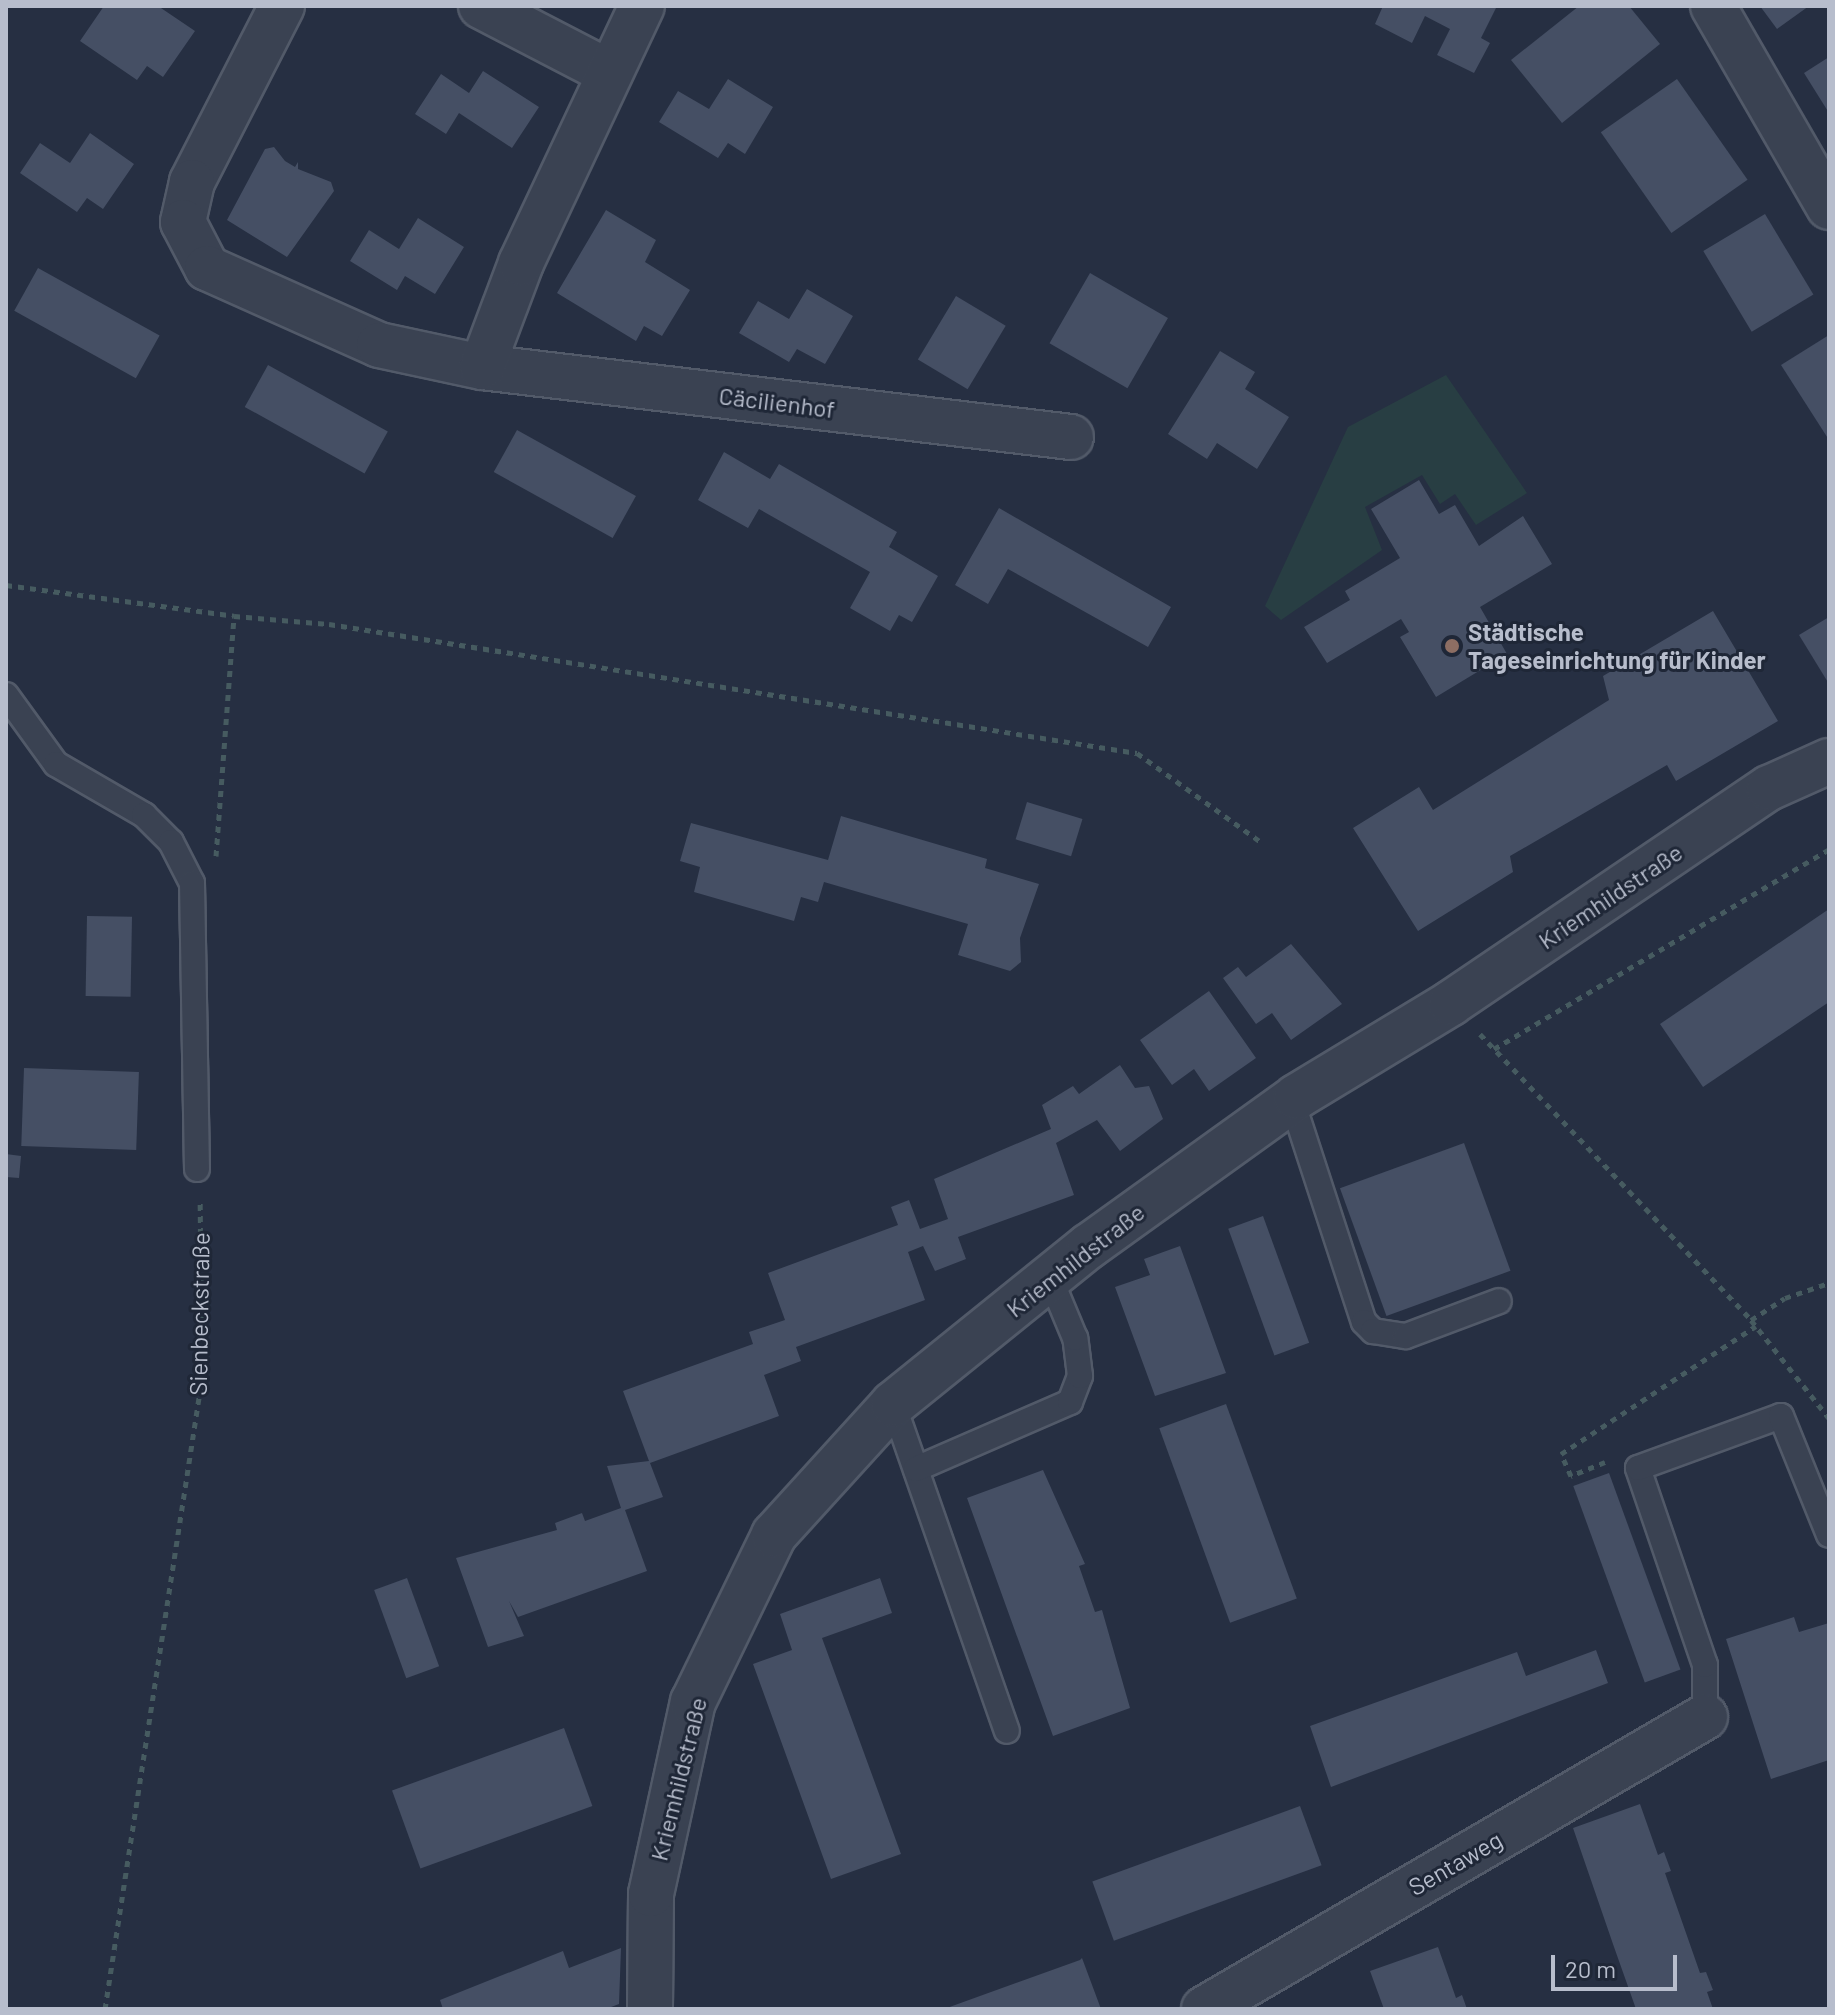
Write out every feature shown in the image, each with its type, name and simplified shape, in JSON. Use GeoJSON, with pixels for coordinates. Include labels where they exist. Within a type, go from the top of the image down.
{"type":"FeatureCollection","features":[{"type":"Feature","properties":{"kind":"street","name":"Cäcilienhof"},"geometry":{"type":"LineString","coordinates":[[282,6],[192,182],[183,222],[207,268],[379,345],[482,367],[1071,437]]}},
{"type":"Feature","properties":{"kind":"street"},"geometry":{"type":"LineString","coordinates":[[481,6],[610,73]]}},
{"type":"Feature","properties":{"kind":"street"},"geometry":{"type":"LineString","coordinates":[[482,367],[521,263],[642,6]]}},
{"type":"Feature","properties":{"kind":"street"},"geometry":{"type":"LineString","coordinates":[[1713,6],[1829,207]]}},
{"type":"Feature","properties":{"kind":"street","name":"Kriemhildstraße"},"geometry":{"type":"LineString","coordinates":[[650,2009],[651,1894],[693,1702],[774,1535],[893,1404],[1050,1278],[1292,1101],[1451,1003],[1769,788],[1829,761]]}},
{"type":"Feature","properties":{"kind":"street","name":"Sentaweg"},"geometry":{"type":"LineString","coordinates":[[1204,2009],[1705,1717]]}},
{"type":"Feature","properties":{"kind":"lane"},"geometry":{"type":"LineString","coordinates":[[6,695],[56,764],[144,815],[162,833],[192,883],[197,1169]]}},
{"type":"Feature","properties":{"kind":"lane"},"geometry":{"type":"LineString","coordinates":[[1292,1101],[1364,1322],[1373,1331],[1406,1336],[1499,1301]]}},
{"type":"Feature","properties":{"kind":"lane"},"geometry":{"type":"LineString","coordinates":[[916,1469],[1070,1402],[1080,1376],[1075,1338],[1050,1278]]}},
{"type":"Feature","properties":{"kind":"lane"},"geometry":{"type":"LineString","coordinates":[[893,1404],[1007,1731]]}},
{"type":"Feature","properties":{"kind":"lane"},"geometry":{"type":"LineString","coordinates":[[1705,1717],[1705,1665],[1638,1468],[1781,1416],[1829,1535]]}},
{"type":"Feature","properties":{"kind":"path"},"geometry":{"type":"LineString","coordinates":[[6,585],[234,616],[329,624],[1137,753],[1261,842]]}},
{"type":"Feature","properties":{"kind":"path"},"geometry":{"type":"LineString","coordinates":[[192,883],[215,857],[221,831],[234,616]]}},
{"type":"Feature","properties":{"kind":"path"},"geometry":{"type":"LineString","coordinates":[[1494,1049],[1829,849]]}},
{"type":"Feature","properties":{"kind":"path"},"geometry":{"type":"LineString","coordinates":[[1451,1003],[1751,1320],[1829,1418]]}},
{"type":"Feature","properties":{"kind":"path","name":"Sienbeckstraße"},"geometry":{"type":"LineString","coordinates":[[105,2009],[202,1378],[197,1169]]}},
{"type":"Feature","properties":{"kind":"path"},"geometry":{"type":"LineString","coordinates":[[1751,1320],[1785,1298],[1829,1283]]}},
{"type":"Feature","properties":{"kind":"path"},"geometry":{"type":"LineString","coordinates":[[1589,1469],[1571,1476],[1561,1454],[1756,1326]]}},
{"type":"Feature","properties":{"kind":"green space"},"geometry":{"type":"Polygon","coordinates":[[[1446,375],[1527,493],[1476,525],[1455,494],[1440,504],[1422,475],[1365,507],[1382,550],[1281,620],[1265,606],[1348,427],[1446,375]]]}},
{"type":"Feature","properties":{"kind":"building"},"geometry":{"type":"Polygon","coordinates":[[[104,6],[158,6],[195,31],[163,77],[147,66],[137,80],[80,41],[104,6]]]}},
{"type":"Feature","properties":{"kind":"building"},"geometry":{"type":"Polygon","coordinates":[[[1383,6],[1497,6],[1481,38],[1490,43],[1474,73],[1437,55],[1450,29],[1425,16],[1412,43],[1375,24],[1383,6]]]}},
{"type":"Feature","properties":{"kind":"building"},"geometry":{"type":"Polygon","coordinates":[[[1579,6],[1629,6],[1660,44],[1562,123],[1511,60],[1579,6]]]}},
{"type":"Feature","properties":{"kind":"building"},"geometry":{"type":"Polygon","coordinates":[[[1760,6],[1809,6],[1777,29],[1760,6]]]}},
{"type":"Feature","properties":{"kind":"building"},"geometry":{"type":"Polygon","coordinates":[[[1829,57],[1829,113],[1804,73],[1829,57]]]}},
{"type":"Feature","properties":{"kind":"building"},"geometry":{"type":"Polygon","coordinates":[[[483,71],[539,107],[512,148],[459,113],[446,134],[415,114],[441,74],[469,93],[483,71]]]}},
{"type":"Feature","properties":{"kind":"building"},"geometry":{"type":"Polygon","coordinates":[[[728,79],[773,107],[745,154],[728,143],[718,158],[659,122],[678,91],[709,109],[728,79]]]}},
{"type":"Feature","properties":{"kind":"building"},"geometry":{"type":"Polygon","coordinates":[[[1677,79],[1748,180],[1671,233],[1601,132],[1677,79]]]}},
{"type":"Feature","properties":{"kind":"building"},"geometry":{"type":"Polygon","coordinates":[[[90,133],[134,164],[103,209],[87,198],[77,212],[20,173],[40,143],[70,163],[90,133]]]}},
{"type":"Feature","properties":{"kind":"building"},"geometry":{"type":"Polygon","coordinates":[[[274,147],[285,161],[295,167],[298,162],[298,169],[331,182],[334,191],[287,257],[227,220],[265,149],[274,147]]]}},
{"type":"Feature","properties":{"kind":"building"},"geometry":{"type":"Polygon","coordinates":[[[606,210],[656,240],[645,262],[690,290],[662,336],[644,326],[636,341],[557,293],[606,210]]]}},
{"type":"Feature","properties":{"kind":"building"},"geometry":{"type":"Polygon","coordinates":[[[1765,214],[1813,295],[1752,332],[1703,251],[1765,214]]]}},
{"type":"Feature","properties":{"kind":"building"},"geometry":{"type":"Polygon","coordinates":[[[418,218],[464,247],[435,294],[405,276],[397,290],[350,261],[369,230],[399,249],[418,218]]]}},
{"type":"Feature","properties":{"kind":"building"},"geometry":{"type":"Polygon","coordinates":[[[38,268],[160,335],[136,378],[14,311],[38,268]]]}},
{"type":"Feature","properties":{"kind":"building"},"geometry":{"type":"Polygon","coordinates":[[[1090,273],[1168,318],[1127,388],[1050,343],[1090,273]]]}},
{"type":"Feature","properties":{"kind":"building"},"geometry":{"type":"Polygon","coordinates":[[[807,289],[853,316],[825,364],[797,349],[789,362],[739,333],[758,301],[789,319],[807,289]]]}},
{"type":"Feature","properties":{"kind":"building"},"geometry":{"type":"Polygon","coordinates":[[[956,296],[1006,326],[968,389],[918,359],[956,296]]]}},
{"type":"Feature","properties":{"kind":"building"},"geometry":{"type":"Polygon","coordinates":[[[1829,335],[1829,440],[1781,365],[1829,335]]]}},
{"type":"Feature","properties":{"kind":"building"},"geometry":{"type":"Polygon","coordinates":[[[1220,351],[1255,372],[1245,389],[1289,417],[1257,469],[1217,443],[1207,459],[1168,434],[1220,351]]]}},
{"type":"Feature","properties":{"kind":"building"},"geometry":{"type":"Polygon","coordinates":[[[268,365],[388,431],[365,473],[245,407],[268,365]]]}},
{"type":"Feature","properties":{"kind":"building"},"geometry":{"type":"Polygon","coordinates":[[[517,430],[636,496],[613,538],[494,472],[517,430]]]}},
{"type":"Feature","properties":{"kind":"building"},"geometry":{"type":"Polygon","coordinates":[[[724,452],[770,479],[779,464],[897,532],[889,547],[938,576],[912,622],[899,615],[890,631],[850,608],[870,572],[759,509],[748,528],[698,500],[724,452]]]}},
{"type":"Feature","properties":{"kind":"building"},"geometry":{"type":"Polygon","coordinates":[[[1419,480],[1439,514],[1455,505],[1479,546],[1523,516],[1552,564],[1480,607],[1507,654],[1436,697],[1400,637],[1409,632],[1401,619],[1327,663],[1304,627],[1350,600],[1345,591],[1400,558],[1371,509],[1419,480]]]}},
{"type":"Feature","properties":{"kind":"building"},"geometry":{"type":"Polygon","coordinates":[[[999,508],[1171,607],[1148,647],[1008,569],[988,604],[955,585],[999,508]]]}},
{"type":"Feature","properties":{"kind":"building"},"geometry":{"type":"Polygon","coordinates":[[[1713,611],[1778,721],[1676,781],[1667,765],[1510,856],[1513,872],[1418,931],[1353,828],[1419,787],[1433,810],[1609,700],[1603,676],[1713,611]]]}},
{"type":"Feature","properties":{"kind":"building"},"geometry":{"type":"Polygon","coordinates":[[[1829,617],[1829,684],[1799,635],[1829,617]]]}},
{"type":"Feature","properties":{"kind":"building"},"geometry":{"type":"Polygon","coordinates":[[[1027,802],[1082,819],[1071,856],[1016,839],[1027,802]]]}},
{"type":"Feature","properties":{"kind":"building"},"geometry":{"type":"Polygon","coordinates":[[[841,816],[987,859],[985,868],[1039,884],[1020,938],[1021,962],[1010,971],[958,955],[968,924],[824,882],[818,902],[801,897],[794,921],[694,892],[700,867],[680,861],[691,823],[828,860],[841,816]]]}},
{"type":"Feature","properties":{"kind":"building"},"geometry":{"type":"Polygon","coordinates":[[[1829,909],[1829,1002],[1703,1087],[1660,1024],[1829,909]]]}},
{"type":"Feature","properties":{"kind":"building"},"geometry":{"type":"Polygon","coordinates":[[[87,916],[132,917],[131,997],[86,996],[87,916]]]}},
{"type":"Feature","properties":{"kind":"building"},"geometry":{"type":"Polygon","coordinates":[[[1291,944],[1342,1004],[1291,1040],[1272,1013],[1256,1024],[1223,978],[1238,967],[1246,977],[1291,944]]]}},
{"type":"Feature","properties":{"kind":"building"},"geometry":{"type":"Polygon","coordinates":[[[1209,991],[1256,1058],[1209,1091],[1194,1069],[1172,1085],[1140,1040],[1209,991]]]}},
{"type":"Feature","properties":{"kind":"building"},"geometry":{"type":"Polygon","coordinates":[[[1120,1065],[1135,1088],[1149,1086],[1163,1119],[1120,1151],[1097,1120],[1056,1143],[1074,1195],[958,1237],[966,1259],[935,1271],[923,1246],[908,1252],[925,1300],[796,1347],[801,1361],[764,1375],[779,1416],[650,1463],[663,1497],[625,1510],[647,1571],[518,1617],[509,1601],[524,1636],[488,1647],[456,1558],[557,1530],[555,1523],[582,1513],[585,1521],[621,1508],[607,1466],[649,1461],[623,1391],[753,1344],[749,1332],[785,1320],[768,1273],[898,1225],[891,1207],[909,1200],[920,1229],[948,1219],[934,1179],[1051,1129],[1042,1105],[1073,1086],[1079,1094],[1120,1065]]]}},
{"type":"Feature","properties":{"kind":"building"},"geometry":{"type":"Polygon","coordinates":[[[24,1068],[139,1072],[136,1150],[21,1146],[24,1068]]]}},
{"type":"Feature","properties":{"kind":"building"},"geometry":{"type":"Polygon","coordinates":[[[1464,1143],[1511,1271],[1386,1316],[1340,1188],[1464,1143]]]}},
{"type":"Feature","properties":{"kind":"building"},"geometry":{"type":"Polygon","coordinates":[[[6,1154],[21,1156],[19,1178],[6,1177],[6,1154]]]}},
{"type":"Feature","properties":{"kind":"building"},"geometry":{"type":"Polygon","coordinates":[[[1263,1216],[1309,1343],[1274,1356],[1228,1229],[1263,1216]]]}},
{"type":"Feature","properties":{"kind":"building"},"geometry":{"type":"Polygon","coordinates":[[[1180,1246],[1226,1373],[1155,1396],[1115,1287],[1150,1275],[1144,1259],[1180,1246]]]}},
{"type":"Feature","properties":{"kind":"building"},"geometry":{"type":"Polygon","coordinates":[[[1226,1404],[1297,1599],[1230,1623],[1159,1428],[1226,1404]]]}},
{"type":"Feature","properties":{"kind":"building"},"geometry":{"type":"Polygon","coordinates":[[[1043,1470],[1085,1564],[1079,1566],[1095,1612],[1102,1610],[1130,1708],[1053,1736],[967,1498],[1043,1470]]]}},
{"type":"Feature","properties":{"kind":"building"},"geometry":{"type":"Polygon","coordinates":[[[1609,1473],[1680,1669],[1645,1682],[1573,1486],[1609,1473]]]}},
{"type":"Feature","properties":{"kind":"building"},"geometry":{"type":"Polygon","coordinates":[[[407,1578],[439,1666],[406,1678],[374,1590],[407,1578]]]}},
{"type":"Feature","properties":{"kind":"building"},"geometry":{"type":"Polygon","coordinates":[[[880,1578],[892,1613],[822,1638],[901,1854],[831,1879],[753,1664],[792,1650],[780,1614],[880,1578]]]}},
{"type":"Feature","properties":{"kind":"building"},"geometry":{"type":"Polygon","coordinates":[[[1794,1617],[1799,1632],[1829,1623],[1829,1760],[1771,1779],[1726,1639],[1794,1617]]]}},
{"type":"Feature","properties":{"kind":"building"},"geometry":{"type":"Polygon","coordinates":[[[1596,1650],[1608,1683],[1331,1787],[1310,1726],[1517,1652],[1526,1676],[1596,1650]]]}},
{"type":"Feature","properties":{"kind":"building"},"geometry":{"type":"Polygon","coordinates":[[[564,1728],[592,1806],[420,1869],[392,1791],[564,1728]]]}},
{"type":"Feature","properties":{"kind":"building"},"geometry":{"type":"Polygon","coordinates":[[[1640,1804],[1658,1855],[1664,1852],[1671,1871],[1665,1873],[1700,1973],[1706,1972],[1713,1990],[1707,1992],[1713,2009],[1636,2009],[1573,1828],[1640,1804]]]}},
{"type":"Feature","properties":{"kind":"building"},"geometry":{"type":"Polygon","coordinates":[[[1300,1806],[1322,1865],[1114,1941],[1092,1882],[1300,1806]]]}},
{"type":"Feature","properties":{"kind":"building"},"geometry":{"type":"Polygon","coordinates":[[[1438,1947],[1456,1998],[1462,1995],[1467,2009],[1384,2009],[1370,1971],[1438,1947]]]}},
{"type":"Feature","properties":{"kind":"building"},"geometry":{"type":"Polygon","coordinates":[[[621,1948],[619,2004],[606,2009],[443,2009],[440,2000],[563,1951],[569,1968],[621,1948]]]}},
{"type":"Feature","properties":{"kind":"building"},"geometry":{"type":"Polygon","coordinates":[[[1082,1958],[1101,2009],[944,2009],[1080,1960],[1082,1958]]]}},
{"type":"Feature","properties":{"kind":"place","name":"Städtische Tageseinrichtung für Kinder"},"geometry":{"type":"Point","coordinates":[1452,646]}}]}
